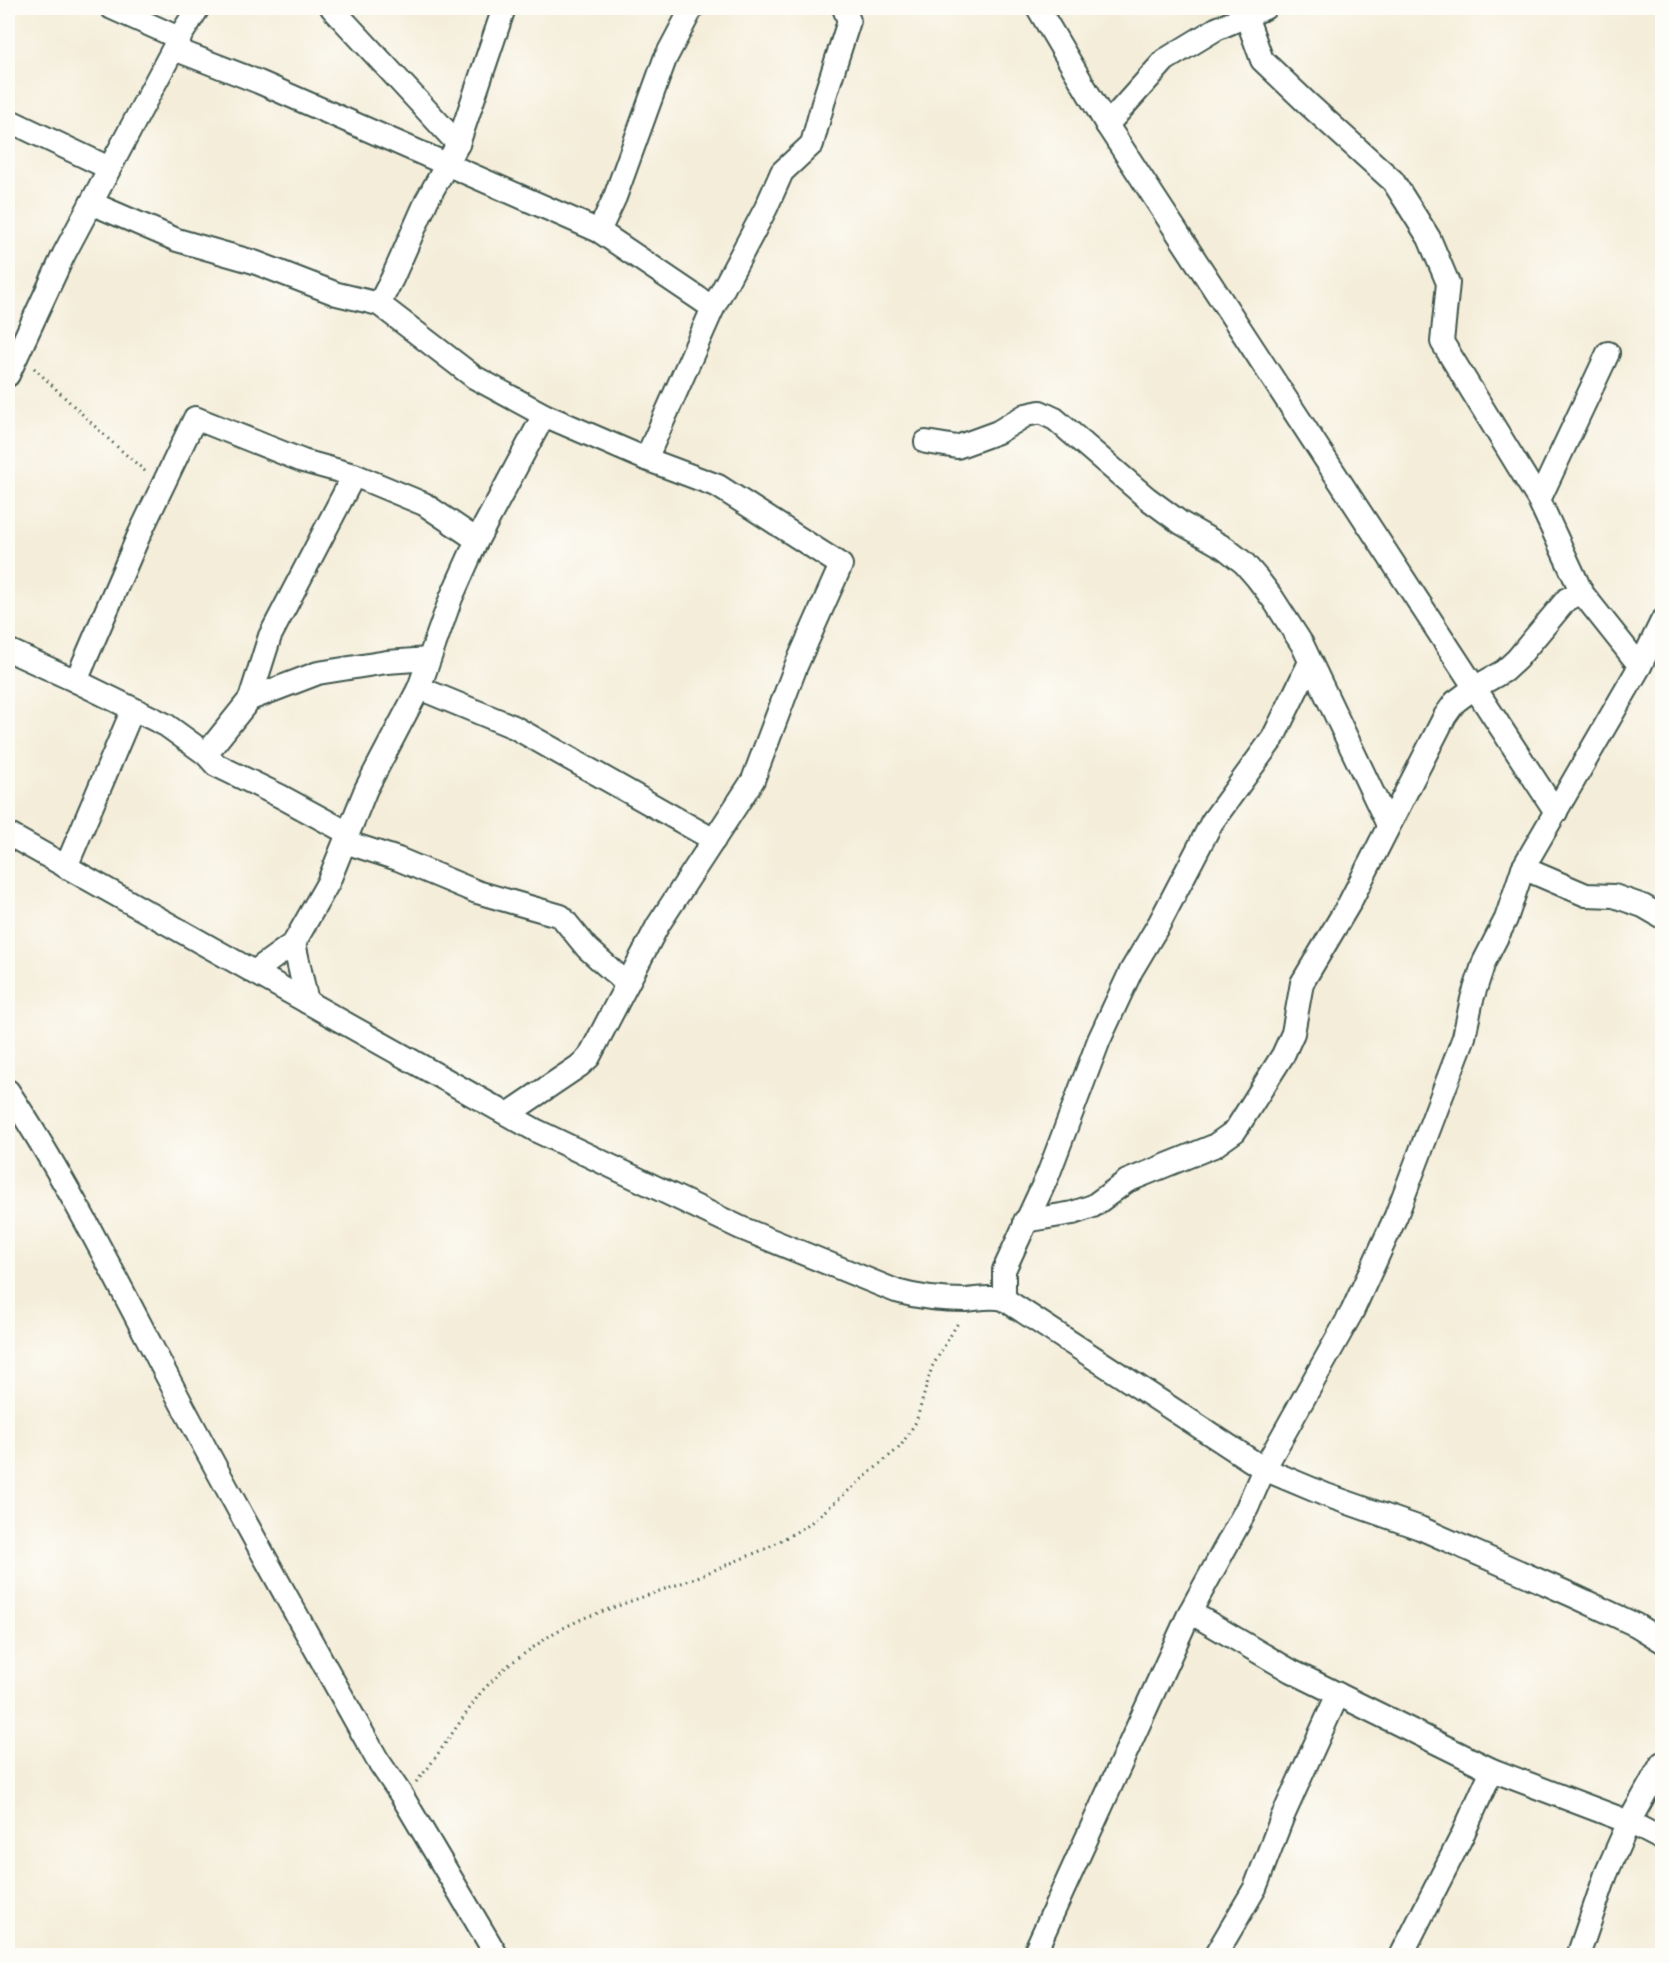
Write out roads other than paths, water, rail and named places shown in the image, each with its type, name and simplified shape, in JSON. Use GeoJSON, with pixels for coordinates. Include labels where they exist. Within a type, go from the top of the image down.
{"type":"FeatureCollection","features":[{"type":"Feature","properties":{"kind":"street"},"geometry":{"type":"LineString","coordinates":[[112,8],[176,44],[259,82],[453,154],[599,231],[713,308]]}},
{"type":"Feature","properties":{"kind":"street"},"geometry":{"type":"LineString","coordinates":[[8,375],[64,254],[176,44],[198,8]]}},
{"type":"Feature","properties":{"kind":"street"},"geometry":{"type":"LineString","coordinates":[[333,8],[453,154]]}},
{"type":"Feature","properties":{"kind":"street"},"geometry":{"type":"LineString","coordinates":[[379,304],[427,200],[453,154],[504,8]]}},
{"type":"Feature","properties":{"kind":"street"},"geometry":{"type":"LineString","coordinates":[[599,231],[615,197],[665,59],[692,8]]}},
{"type":"Feature","properties":{"kind":"street"},"geometry":{"type":"LineString","coordinates":[[646,459],[713,308],[782,172],[812,144],[849,21],[844,8]]}},
{"type":"Feature","properties":{"kind":"street"},"geometry":{"type":"LineString","coordinates":[[1038,8],[1107,125],[1556,812]]}},
{"type":"Feature","properties":{"kind":"street"},"geometry":{"type":"LineString","coordinates":[[1107,125],[1165,60],[1216,29],[1256,12],[1262,60],[1393,182],[1429,238],[1448,282],[1442,342],[1539,500],[1582,593],[1640,666]]}},
{"type":"Feature","properties":{"kind":"street"},"geometry":{"type":"LineString","coordinates":[[8,120],[109,168]]}},
{"type":"Feature","properties":{"kind":"street"},"geometry":{"type":"LineString","coordinates":[[91,202],[177,240],[254,262],[337,294],[379,304],[474,377],[544,415],[646,459],[718,486],[841,566],[796,666],[753,780],[658,926],[589,1057],[508,1114]]}},
{"type":"Feature","properties":{"kind":"street"},"geometry":{"type":"LineString","coordinates":[[1539,500],[1608,353]]}},
{"type":"Feature","properties":{"kind":"street"},"geometry":{"type":"LineString","coordinates":[[927,442],[957,447],[998,432],[1026,414],[1040,412],[1055,419],[1147,498],[1181,523],[1226,548],[1244,563],[1274,599],[1302,644],[1388,825]]}},
{"type":"Feature","properties":{"kind":"street"},"geometry":{"type":"LineString","coordinates":[[254,972],[294,944],[328,883],[366,789],[419,688],[451,598],[477,540],[544,415]]}},
{"type":"Feature","properties":{"kind":"street"},"geometry":{"type":"LineString","coordinates":[[76,681],[139,535],[195,418],[303,461],[354,475],[424,504],[477,540]]}},
{"type":"Feature","properties":{"kind":"street"},"geometry":{"type":"LineString","coordinates":[[206,754],[250,699],[270,636],[354,475]]}},
{"type":"Feature","properties":{"kind":"street"},"geometry":{"type":"LineString","coordinates":[[1025,1221],[1073,1213],[1093,1206],[1127,1181],[1214,1146],[1235,1131],[1283,1055],[1293,1033],[1302,983],[1349,904],[1445,716],[1455,702],[1504,671],[1517,659],[1567,599],[1582,593]]}},
{"type":"Feature","properties":{"kind":"street"},"geometry":{"type":"LineString","coordinates":[[1033,1956],[1190,1612],[1247,1508],[1264,1469],[1352,1312],[1396,1216],[1464,1037],[1472,999],[1484,962],[1506,919],[1523,868],[1640,666],[1662,621]]}},
{"type":"Feature","properties":{"kind":"street"},"geometry":{"type":"LineString","coordinates":[[8,650],[166,725],[206,754],[216,765],[346,838],[477,892],[561,916],[587,948],[627,984]]}},
{"type":"Feature","properties":{"kind":"street"},"geometry":{"type":"LineString","coordinates":[[250,699],[318,673],[387,662],[429,659]]}},
{"type":"Feature","properties":{"kind":"street"},"geometry":{"type":"LineString","coordinates":[[1004,1299],[1004,1270],[1048,1175],[1099,1040],[1131,971],[1174,896],[1212,822],[1273,738],[1310,662]]}},
{"type":"Feature","properties":{"kind":"street"},"geometry":{"type":"LineString","coordinates":[[419,688],[514,727],[714,840]]}},
{"type":"Feature","properties":{"kind":"street"},"geometry":{"type":"LineString","coordinates":[[66,867],[133,709]]}},
{"type":"Feature","properties":{"kind":"street"},"geometry":{"type":"LineString","coordinates":[[8,834],[537,1131],[741,1228],[896,1291],[939,1300],[992,1296],[1004,1299],[1264,1469],[1420,1528],[1574,1596],[1636,1625],[1662,1641]]}},
{"type":"Feature","properties":{"kind":"street"},"geometry":{"type":"LineString","coordinates":[[1523,868],[1586,895],[1614,896],[1643,906],[1662,917]]}},
{"type":"Feature","properties":{"kind":"street"},"geometry":{"type":"LineString","coordinates":[[294,944],[307,1002]]}},
{"type":"Feature","properties":{"kind":"street"},"geometry":{"type":"LineString","coordinates":[[8,1091],[35,1132],[118,1281],[293,1610],[377,1759],[402,1796],[497,1956]]}},
{"type":"Feature","properties":{"kind":"street"},"geometry":{"type":"LineString","coordinates":[[1190,1612],[1291,1671],[1492,1770],[1629,1822],[1662,1839]]}},
{"type":"Feature","properties":{"kind":"street"},"geometry":{"type":"LineString","coordinates":[[1215,1956],[1255,1888],[1282,1818],[1338,1694]]}},
{"type":"Feature","properties":{"kind":"street"},"geometry":{"type":"LineString","coordinates":[[1578,1956],[1606,1874],[1629,1822],[1662,1763]]}},
{"type":"Feature","properties":{"kind":"street"},"geometry":{"type":"LineString","coordinates":[[1401,1956],[1462,1836],[1492,1770]]}}]}
